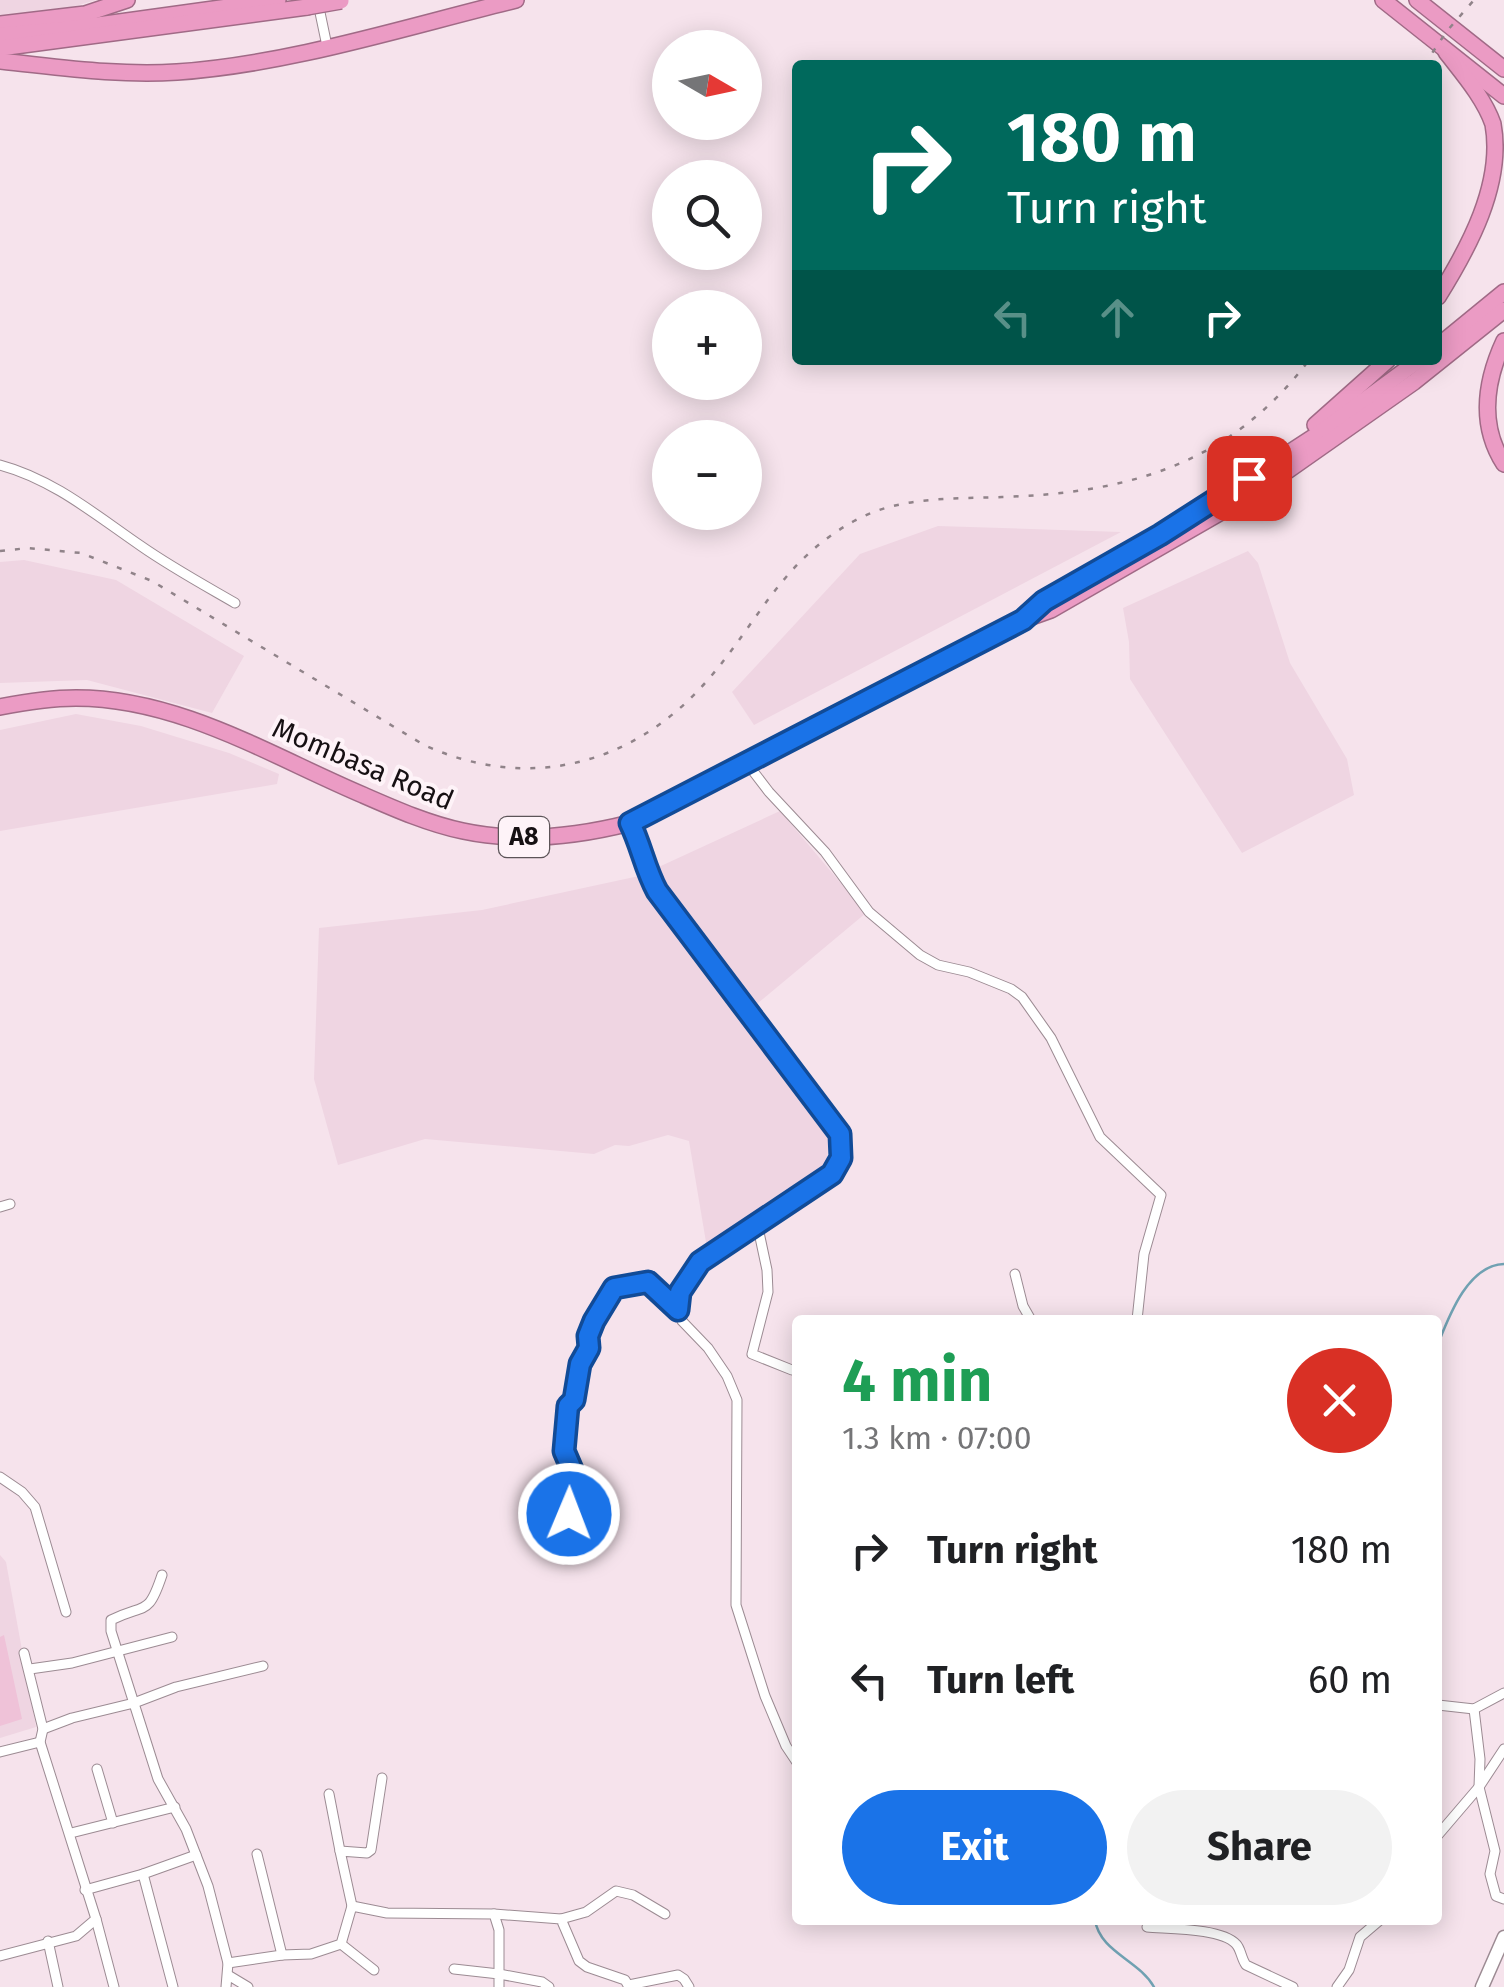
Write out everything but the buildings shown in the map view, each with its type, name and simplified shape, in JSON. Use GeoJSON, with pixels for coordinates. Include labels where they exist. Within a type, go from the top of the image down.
{"type":"FeatureCollection","features":[{"type":"Feature","properties":{"kind":"highway"},"geometry":{"type":"LineString","coordinates":[[0,24],[85,14],[126,0]]}},
{"type":"Feature","properties":{"kind":"highway"},"geometry":{"type":"LineString","coordinates":[[0,35],[278,0]]}},
{"type":"Feature","properties":{"kind":"highway"},"geometry":{"type":"LineString","coordinates":[[0,48],[348,0]]}},
{"type":"Feature","properties":{"kind":"highway"},"geometry":{"type":"LineString","coordinates":[[0,62],[102,72],[176,72],[326,46],[516,0]]}},
{"type":"Feature","properties":{"kind":"highway"},"geometry":{"type":"LineString","coordinates":[[1383,0],[1504,96]]}},
{"type":"Feature","properties":{"kind":"highway"},"geometry":{"type":"LineString","coordinates":[[1417,0],[1504,69]]}},
{"type":"Feature","properties":{"kind":"highway"},"geometry":{"type":"LineString","coordinates":[[1463,37],[1504,58]]}},
{"type":"Feature","properties":{"kind":"highway"},"geometry":{"type":"LineString","coordinates":[[1442,291],[1472,242],[1491,198],[1498,154],[1493,124],[1472,85],[1446,52]]}},
{"type":"Feature","properties":{"kind":"highway"},"geometry":{"type":"LineString","coordinates":[[1442,343],[1504,292]]}},
{"type":"Feature","properties":{"kind":"highway","name":"Mombasa Road"},"geometry":{"type":"LineString","coordinates":[[1442,360],[1504,310]]}},
{"type":"Feature","properties":{"kind":"highway"},"geometry":{"type":"LineString","coordinates":[[1504,341],[1490,374],[1486,403],[1491,436],[1504,464]]}},
{"type":"Feature","properties":{"kind":"highway"},"geometry":{"type":"LineString","coordinates":[[1286,452],[1382,365]]}},
{"type":"Feature","properties":{"kind":"highway","name":"Mombasa Road"},"geometry":{"type":"LineString","coordinates":[[1023,620],[1044,601],[1160,535],[1320,432],[1412,365]]}},
{"type":"Feature","properties":{"kind":"highway","name":"Mombasa Road"},"geometry":{"type":"LineString","coordinates":[[0,707],[75,698],[162,710],[226,733],[406,813],[461,831],[532,838],[589,833],[630,823],[1023,620],[1051,610],[1263,488],[1435,365]]}},
{"type":"Feature","properties":{"kind":"main road"},"geometry":{"type":"LineString","coordinates":[[1482,1987],[1504,1937]]}},
{"type":"Feature","properties":{"kind":"street"},"geometry":{"type":"LineString","coordinates":[[313,3],[326,46]]}},
{"type":"Feature","properties":{"kind":"street"},"geometry":{"type":"LineString","coordinates":[[0,465],[34,477],[74,500],[143,548],[235,603]]}},
{"type":"Feature","properties":{"kind":"street"},"geometry":{"type":"LineString","coordinates":[[746,762],[825,852],[869,912],[920,955],[938,965],[1011,988],[1036,1014],[1100,1137],[1162,1195],[1144,1254],[1138,1315]]}},
{"type":"Feature","properties":{"kind":"street"},"geometry":{"type":"LineString","coordinates":[[630,823],[657,891],[840,1134],[841,1158],[832,1174],[700,1262],[680,1292],[678,1310],[682,1321],[728,1376],[737,1400],[736,1606],[766,1696],[792,1755]]}},
{"type":"Feature","properties":{"kind":"street"},"geometry":{"type":"LineString","coordinates":[[757,1224],[766,1260],[768,1292],[752,1354],[792,1370]]}},
{"type":"Feature","properties":{"kind":"street"},"geometry":{"type":"LineString","coordinates":[[1015,1274],[1028,1315]]}},
{"type":"Feature","properties":{"kind":"street"},"geometry":{"type":"LineString","coordinates":[[566,1559],[563,1553],[573,1472],[564,1451],[564,1421],[574,1400],[580,1364],[589,1348],[588,1336],[594,1321],[614,1288],[648,1282],[678,1310]]}},
{"type":"Feature","properties":{"kind":"street"},"geometry":{"type":"LineString","coordinates":[[0,1477],[35,1507],[66,1612]]}},
{"type":"Feature","properties":{"kind":"street"},"geometry":{"type":"LineString","coordinates":[[162,1575],[153,1602],[142,1610],[111,1620],[115,1650],[158,1779],[175,1808],[208,1886],[228,1963],[226,1987]]}},
{"type":"Feature","properties":{"kind":"street"},"geometry":{"type":"LineString","coordinates":[[30,1668],[72,1663],[172,1636]]}},
{"type":"Feature","properties":{"kind":"street"},"geometry":{"type":"LineString","coordinates":[[24,1653],[43,1729],[40,1742],[85,1890],[92,1901],[114,1987]]}},
{"type":"Feature","properties":{"kind":"street"},"geometry":{"type":"LineString","coordinates":[[43,1729],[176,1687],[263,1666]]}},
{"type":"Feature","properties":{"kind":"street"},"geometry":{"type":"LineString","coordinates":[[1442,1705],[1474,1709],[1504,1693]]}},
{"type":"Feature","properties":{"kind":"street"},"geometry":{"type":"LineString","coordinates":[[1474,1709],[1479,1787],[1495,1851],[1490,1874],[1496,1896],[1504,1899]]}},
{"type":"Feature","properties":{"kind":"street"},"geometry":{"type":"LineString","coordinates":[[0,1752],[40,1742]]}},
{"type":"Feature","properties":{"kind":"street"},"geometry":{"type":"LineString","coordinates":[[1442,1830],[1479,1787],[1504,1749]]}},
{"type":"Feature","properties":{"kind":"street"},"geometry":{"type":"LineString","coordinates":[[97,1770],[113,1823]]}},
{"type":"Feature","properties":{"kind":"street"},"geometry":{"type":"LineString","coordinates":[[340,1851],[371,1850],[382,1778]]}},
{"type":"Feature","properties":{"kind":"street"},"geometry":{"type":"LineString","coordinates":[[329,1794],[352,1906],[341,1944]]}},
{"type":"Feature","properties":{"kind":"street"},"geometry":{"type":"LineString","coordinates":[[71,1834],[175,1808]]}},
{"type":"Feature","properties":{"kind":"street"},"geometry":{"type":"LineString","coordinates":[[257,1854],[282,1955]]}},
{"type":"Feature","properties":{"kind":"street"},"geometry":{"type":"LineString","coordinates":[[85,1890],[196,1855]]}},
{"type":"Feature","properties":{"kind":"street"},"geometry":{"type":"LineString","coordinates":[[143,1874],[172,1987]]}},
{"type":"Feature","properties":{"kind":"street"},"geometry":{"type":"LineString","coordinates":[[352,1906],[387,1913],[561,1919],[586,1912],[616,1891],[633,1895],[665,1914]]}},
{"type":"Feature","properties":{"kind":"street"},"geometry":{"type":"LineString","coordinates":[[494,1914],[499,1930],[499,1987]]}},
{"type":"Feature","properties":{"kind":"street"},"geometry":{"type":"LineString","coordinates":[[0,1956],[76,1936],[96,1919]]}},
{"type":"Feature","properties":{"kind":"street"},"geometry":{"type":"LineString","coordinates":[[561,1919],[579,1960],[587,1966],[626,1980],[629,1986],[678,1975],[688,1987]]}},
{"type":"Feature","properties":{"kind":"street"},"geometry":{"type":"LineString","coordinates":[[1337,1987],[1349,1970],[1360,1937],[1374,1925]]}},
{"type":"Feature","properties":{"kind":"street"},"geometry":{"type":"LineString","coordinates":[[1147,1928],[1193,1930],[1229,1939],[1238,1946],[1246,1965],[1293,1987]]}},
{"type":"Feature","properties":{"kind":"street"},"geometry":{"type":"LineString","coordinates":[[48,1941],[58,1987]]}},
{"type":"Feature","properties":{"kind":"street"},"geometry":{"type":"LineString","coordinates":[[228,1963],[311,1954],[341,1944]]}},
{"type":"Feature","properties":{"kind":"street"},"geometry":{"type":"LineString","coordinates":[[341,1944],[374,1970]]}},
{"type":"Feature","properties":{"kind":"street"},"geometry":{"type":"LineString","coordinates":[[454,1969],[542,1982],[549,1987]]}},
{"type":"Feature","properties":{"kind":"street"},"geometry":{"type":"LineString","coordinates":[[228,1975],[248,1987]]}},
{"type":"Feature","properties":{"kind":"shaded area"},"geometry":{"type":"Polygon","coordinates":[[[0,0],[96,0],[41,16],[0,18],[0,0]]]}},
{"type":"Feature","properties":{"kind":"shaded area"},"geometry":{"type":"Polygon","coordinates":[[[938,526],[1121,532],[754,725],[732,692],[860,554],[938,526]]]}},
{"type":"Feature","properties":{"kind":"shaded area"},"geometry":{"type":"Polygon","coordinates":[[[1248,551],[1258,563],[1290,663],[1347,759],[1354,795],[1242,853],[1130,679],[1123,608],[1248,551]]]}},
{"type":"Feature","properties":{"kind":"shaded area"},"geometry":{"type":"Polygon","coordinates":[[[24,560],[116,580],[244,656],[212,713],[87,680],[0,683],[0,562],[24,560]]]}},
{"type":"Feature","properties":{"kind":"shaded area"},"geometry":{"type":"Polygon","coordinates":[[[76,714],[141,726],[229,753],[279,774],[277,784],[0,831],[0,730],[76,714]]]}},
{"type":"Feature","properties":{"kind":"shaded area"},"geometry":{"type":"Polygon","coordinates":[[[780,811],[866,913],[752,1008],[650,871],[780,811]]]}},
{"type":"Feature","properties":{"kind":"shaded area"},"geometry":{"type":"Polygon","coordinates":[[[639,876],[829,1133],[827,1164],[708,1254],[689,1141],[668,1135],[629,1146],[615,1145],[594,1154],[425,1139],[338,1165],[314,1079],[319,928],[482,910],[639,876]]]}},
{"type":"Feature","properties":{"kind":"shaded area"},"geometry":{"type":"Polygon","coordinates":[[[0,1555],[6,1562],[36,1727],[0,1738],[0,1555]]]}},
{"type":"Feature","properties":{"kind":"shaded area"},"geometry":{"type":"Polygon","coordinates":[[[4,1635],[22,1719],[0,1726],[0,1637],[4,1635]]]}},
{"type":"Feature","properties":{"kind":"waterway"},"geometry":{"type":"LineString","coordinates":[[1442,1335],[1470,1282],[1491,1267],[1504,1264]]}},
{"type":"Feature","properties":{"kind":"waterway"},"geometry":{"type":"LineString","coordinates":[[1096,1925],[1104,1940],[1154,1987]]}},
{"type":"Feature","properties":{"kind":"railway"},"geometry":{"type":"LineString","coordinates":[[1427,60],[1474,0]]}},
{"type":"Feature","properties":{"kind":"railway"},"geometry":{"type":"LineString","coordinates":[[0,551],[28,548],[81,553],[152,581],[424,745],[501,767],[539,768],[576,763],[645,734],[677,711],[724,660],[788,574],[829,537],[854,521],[908,503],[1048,494],[1133,480],[1210,448],[1245,425],[1305,365]]}},
{"type":"Feature","properties":{"kind":"route"},"geometry":{"type":"LineString","coordinates":[[569,1514],[573,1472],[564,1451],[564,1421],[574,1400],[580,1364],[589,1348],[588,1336],[614,1288],[648,1282],[678,1310],[680,1292],[700,1262],[832,1174],[841,1158],[840,1134],[657,891],[630,823],[1023,620],[1044,601],[1160,535],[1249,478]]}}]}
